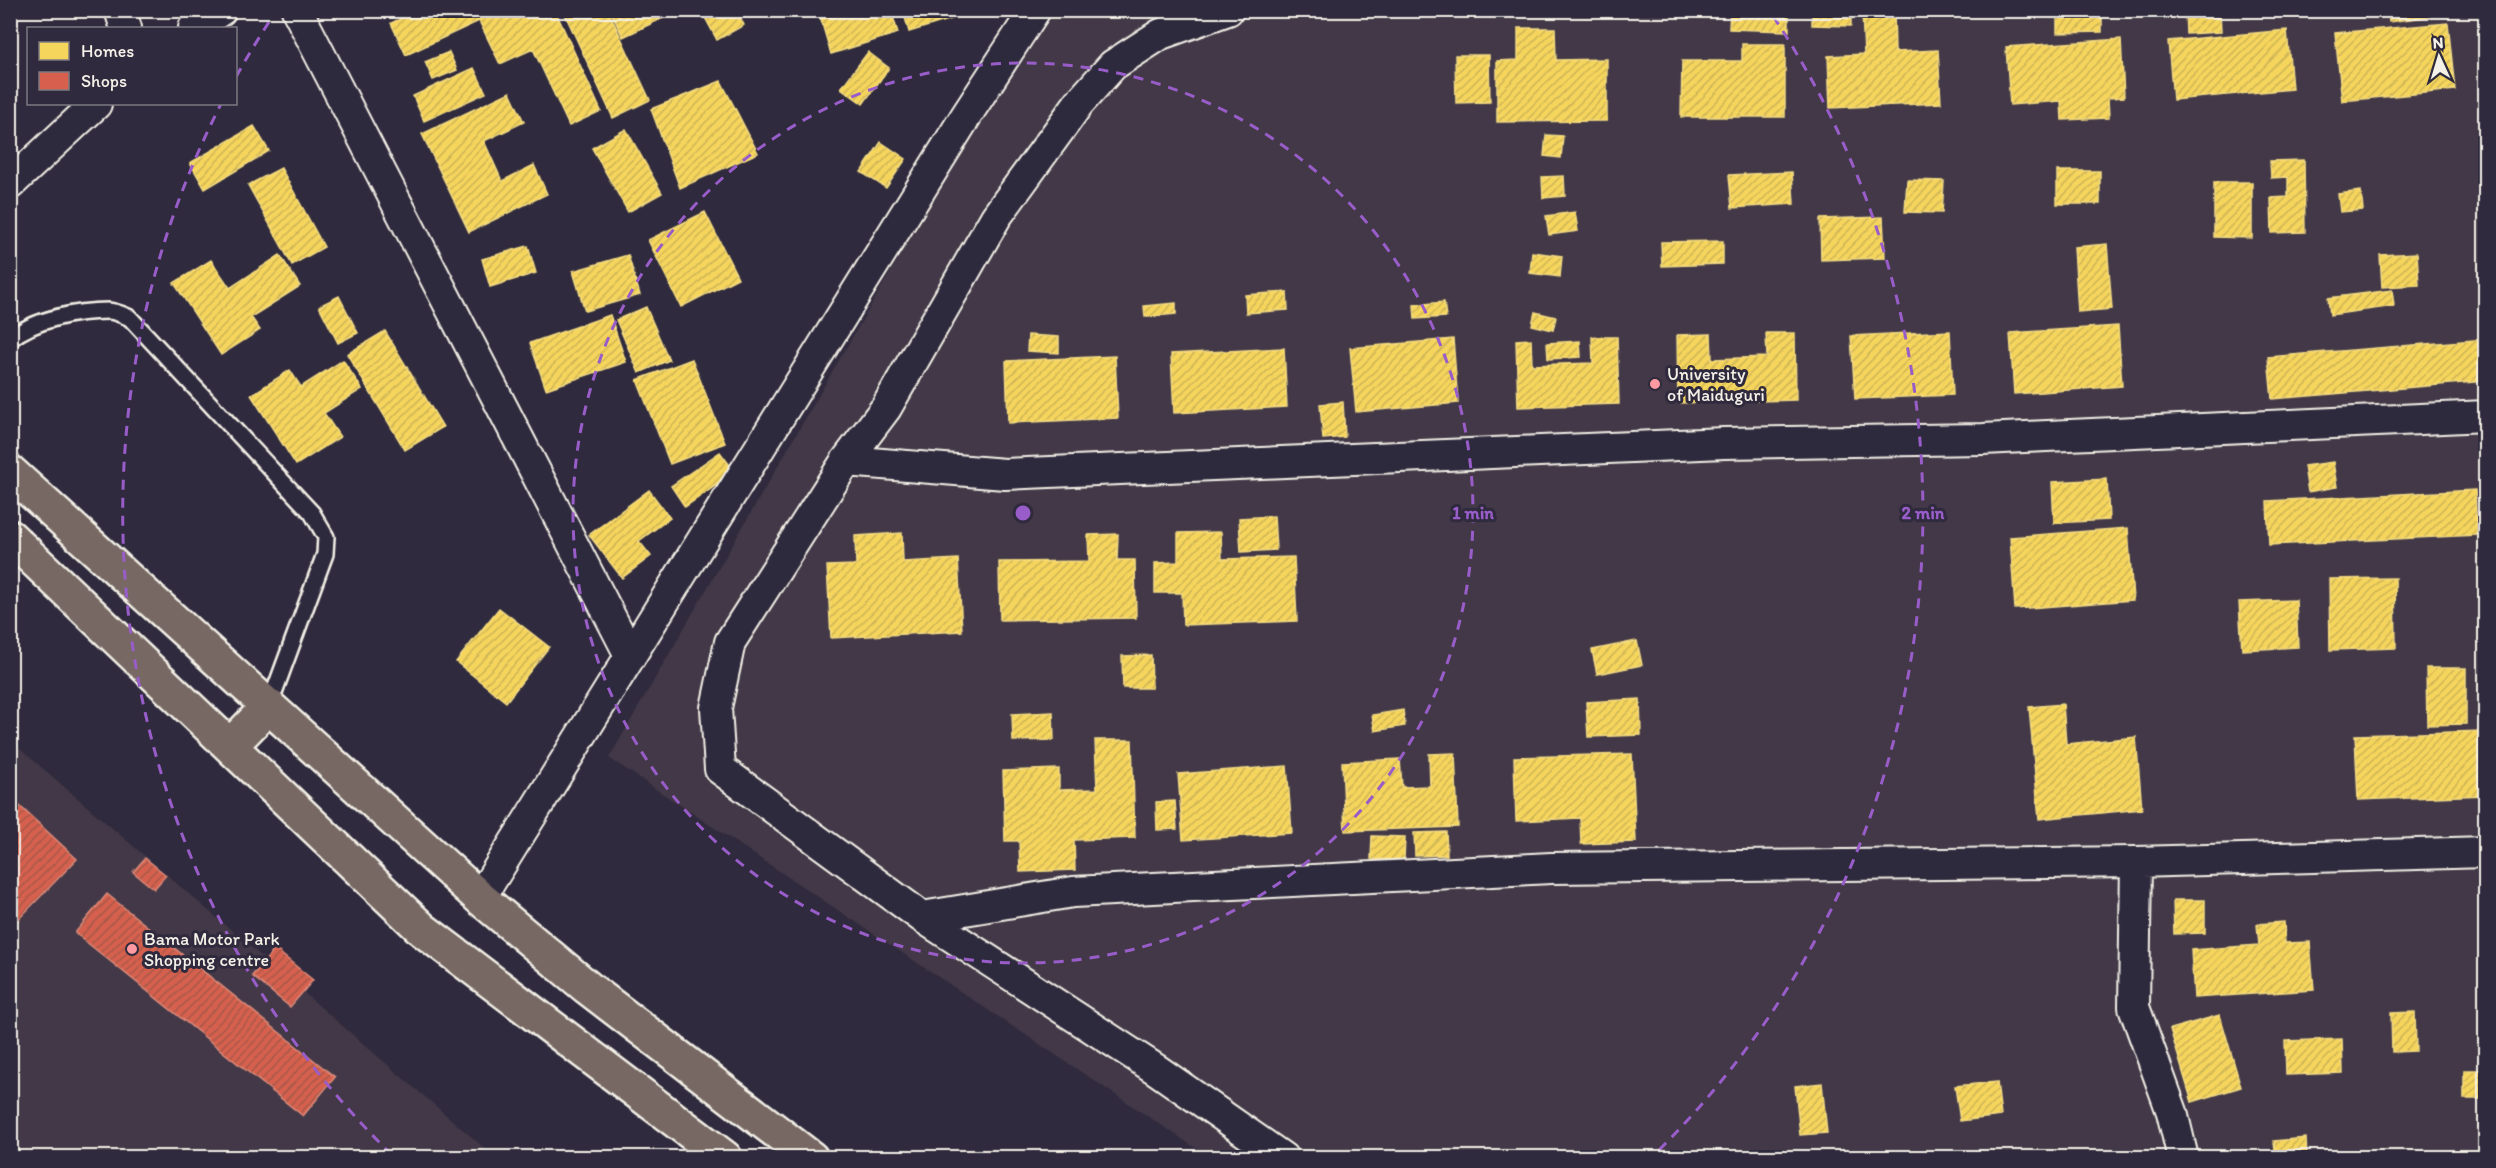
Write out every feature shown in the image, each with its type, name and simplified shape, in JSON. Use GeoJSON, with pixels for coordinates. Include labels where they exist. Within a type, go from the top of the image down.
{"type":"FeatureCollection","features":[{"type":"Feature","properties":{"kind":"highway"},"geometry":{"type":"LineString","coordinates":[[10,472],[480,898],[588,988],[811,1158]]}},
{"type":"Feature","properties":{"kind":"highway"},"geometry":{"type":"LineString","coordinates":[[10,537],[423,930],[725,1158]]}},
{"type":"Feature","properties":{"kind":"highway"},"geometry":{"type":"LineString","coordinates":[[230,746],[269,706]]}},
{"type":"Feature","properties":{"kind":"street"},"geometry":{"type":"LineString","coordinates":[[120,10],[126,27]]}},
{"type":"Feature","properties":{"kind":"street"},"geometry":{"type":"LineString","coordinates":[[196,27],[221,10]]}},
{"type":"Feature","properties":{"kind":"street"},"geometry":{"type":"LineString","coordinates":[[297,10],[630,655]]}},
{"type":"Feature","properties":{"kind":"street"},"geometry":{"type":"LineString","coordinates":[[480,898],[1035,10]]}},
{"type":"Feature","properties":{"kind":"street"},"geometry":{"type":"LineString","coordinates":[[1228,10],[1161,34],[1113,65],[1079,103],[996,217],[886,408],[846,461],[730,642],[716,708],[720,769],[922,916],[1157,1070],[1283,1158]]}},
{"type":"Feature","properties":{"kind":"street"},"geometry":{"type":"LineString","coordinates":[[10,184],[95,105]]}},
{"type":"Feature","properties":{"kind":"street"},"geometry":{"type":"LineString","coordinates":[[846,461],[1005,474],[1724,443],[1983,440],[2486,416]]}},
{"type":"Feature","properties":{"kind":"street"},"geometry":{"type":"LineString","coordinates":[[922,916],[1073,892],[1551,868],[2136,862],[2486,852]]}},
{"type":"Feature","properties":{"kind":"street"},"geometry":{"type":"LineString","coordinates":[[2136,862],[2134,1007],[2172,1112],[2183,1158]]}},
{"type":"Feature","properties":{"kind":"lane"},"geometry":{"type":"LineString","coordinates":[[10,339],[20,332],[57,317],[110,311],[130,318],[312,513],[326,537],[325,554],[269,706]]}},
{"type":"Feature","properties":{"kind":"shaded area","name":"University of Maiduguri"},"geometry":{"type":"Polygon","coordinates":[[[1041,11],[2485,11],[2485,1157],[1209,1157],[609,758],[1041,11]]]}},
{"type":"Feature","properties":{"kind":"shaded area","name":"Bama Motor Park Shopping centre"},"geometry":{"type":"Polygon","coordinates":[[[11,741],[495,1157],[11,1157],[11,741]]]}},
{"type":"Feature","properties":{"kind":"building: Homes"},"geometry":{"type":"Polygon","coordinates":[[[419,10],[555,10],[601,111],[569,126],[533,49],[500,64],[479,21],[406,55],[391,23],[419,10]]]}},
{"type":"Feature","properties":{"kind":"building: Homes"},"geometry":{"type":"Polygon","coordinates":[[[563,10],[608,10],[650,100],[613,118],[563,10]]]}},
{"type":"Feature","properties":{"kind":"building: Homes"},"geometry":{"type":"Polygon","coordinates":[[[610,10],[680,10],[623,37],[610,10]]]}},
{"type":"Feature","properties":{"kind":"building: Homes"},"geometry":{"type":"Polygon","coordinates":[[[701,10],[736,10],[744,25],[717,40],[701,10]]]}},
{"type":"Feature","properties":{"kind":"building: Homes"},"geometry":{"type":"Polygon","coordinates":[[[818,10],[891,10],[898,33],[831,54],[818,10]]]}},
{"type":"Feature","properties":{"kind":"building: Homes"},"geometry":{"type":"Polygon","coordinates":[[[903,10],[981,10],[909,32],[903,10]]]}},
{"type":"Feature","properties":{"kind":"building: Homes"},"geometry":{"type":"Polygon","coordinates":[[[1730,10],[1789,10],[1789,31],[1729,29],[1730,10]]]}},
{"type":"Feature","properties":{"kind":"building: Homes"},"geometry":{"type":"Polygon","coordinates":[[[1812,10],[1851,10],[1851,26],[1812,25],[1812,10]]]}},
{"type":"Feature","properties":{"kind":"building: Homes"},"geometry":{"type":"Polygon","coordinates":[[[1894,10],[1895,52],[1938,50],[1941,103],[1830,108],[1828,56],[1864,54],[1862,12],[1894,10]]]}},
{"type":"Feature","properties":{"kind":"building: Homes"},"geometry":{"type":"Polygon","coordinates":[[[2057,10],[2102,10],[2102,32],[2057,33],[2057,10]]]}},
{"type":"Feature","properties":{"kind":"building: Homes"},"geometry":{"type":"Polygon","coordinates":[[[2185,10],[2220,10],[2221,32],[2186,34],[2185,10]]]}},
{"type":"Feature","properties":{"kind":"building: Homes"},"geometry":{"type":"Polygon","coordinates":[[[2388,10],[2430,10],[2431,16],[2389,22],[2388,10]]]}},
{"type":"Feature","properties":{"kind":"building: Homes"},"geometry":{"type":"Polygon","coordinates":[[[2448,23],[2455,90],[2342,101],[2335,33],[2448,23]]]}},
{"type":"Feature","properties":{"kind":"building: Homes"},"geometry":{"type":"Polygon","coordinates":[[[1518,28],[1555,28],[1556,60],[1607,59],[1607,121],[1497,122],[1497,61],[1518,60],[1518,28]]]}},
{"type":"Feature","properties":{"kind":"building: Homes"},"geometry":{"type":"Polygon","coordinates":[[[2287,30],[2292,89],[2173,100],[2168,41],[2287,30]]]}},
{"type":"Feature","properties":{"kind":"building: Homes"},"geometry":{"type":"Polygon","coordinates":[[[2121,39],[2124,97],[2108,98],[2109,118],[2062,120],[2061,101],[2010,105],[2006,47],[2121,39]]]}},
{"type":"Feature","properties":{"kind":"building: Homes"},"geometry":{"type":"Polygon","coordinates":[[[1742,44],[1785,44],[1785,117],[1681,117],[1682,61],[1742,61],[1742,44]]]}},
{"type":"Feature","properties":{"kind":"building: Homes"},"geometry":{"type":"Polygon","coordinates":[[[449,52],[457,70],[433,80],[425,62],[449,52]]]}},
{"type":"Feature","properties":{"kind":"building: Homes"},"geometry":{"type":"Polygon","coordinates":[[[868,52],[889,68],[863,104],[841,88],[868,52]]]}},
{"type":"Feature","properties":{"kind":"building: Homes"},"geometry":{"type":"Polygon","coordinates":[[[1455,55],[1489,55],[1490,102],[1456,103],[1455,55]]]}},
{"type":"Feature","properties":{"kind":"building: Homes"},"geometry":{"type":"Polygon","coordinates":[[[474,68],[486,93],[424,121],[413,96],[474,68]]]}},
{"type":"Feature","properties":{"kind":"building: Homes"},"geometry":{"type":"Polygon","coordinates":[[[721,81],[758,153],[680,188],[651,109],[721,81]]]}},
{"type":"Feature","properties":{"kind":"building: Homes"},"geometry":{"type":"Polygon","coordinates":[[[510,92],[524,122],[484,141],[502,181],[534,165],[547,194],[469,232],[422,134],[510,92]]]}},
{"type":"Feature","properties":{"kind":"building: Homes"},"geometry":{"type":"Polygon","coordinates":[[[254,126],[269,151],[205,189],[190,163],[254,126]]]}},
{"type":"Feature","properties":{"kind":"building: Homes"},"geometry":{"type":"Polygon","coordinates":[[[626,129],[662,193],[628,212],[592,148],[626,129]]]}},
{"type":"Feature","properties":{"kind":"building: Homes"},"geometry":{"type":"Polygon","coordinates":[[[1546,135],[1563,136],[1561,158],[1544,156],[1546,135]]]}},
{"type":"Feature","properties":{"kind":"building: Homes"},"geometry":{"type":"Polygon","coordinates":[[[881,142],[906,159],[886,188],[861,172],[881,142]]]}},
{"type":"Feature","properties":{"kind":"building: Homes"},"geometry":{"type":"Polygon","coordinates":[[[2304,160],[2305,232],[2272,233],[2271,198],[2288,197],[2288,177],[2271,178],[2270,161],[2304,160]]]}},
{"type":"Feature","properties":{"kind":"building: Homes"},"geometry":{"type":"Polygon","coordinates":[[[281,168],[324,247],[292,265],[248,185],[281,168]]]}},
{"type":"Feature","properties":{"kind":"building: Homes"},"geometry":{"type":"Polygon","coordinates":[[[2057,171],[2100,171],[2100,204],[2057,204],[2057,171]]]}},
{"type":"Feature","properties":{"kind":"building: Homes"},"geometry":{"type":"Polygon","coordinates":[[[1792,172],[1794,204],[1732,208],[1729,175],[1792,172]]]}},
{"type":"Feature","properties":{"kind":"building: Homes"},"geometry":{"type":"Polygon","coordinates":[[[1564,176],[1565,196],[1543,198],[1542,177],[1564,176]]]}},
{"type":"Feature","properties":{"kind":"building: Homes"},"geometry":{"type":"Polygon","coordinates":[[[1907,180],[1944,181],[1942,213],[1905,212],[1907,180]]]}},
{"type":"Feature","properties":{"kind":"building: Homes"},"geometry":{"type":"Polygon","coordinates":[[[2214,182],[2252,182],[2252,238],[2214,237],[2214,182]]]}},
{"type":"Feature","properties":{"kind":"building: Homes"},"geometry":{"type":"Polygon","coordinates":[[[2361,191],[2363,210],[2340,212],[2338,194],[2361,191]]]}},
{"type":"Feature","properties":{"kind":"building: Homes"},"geometry":{"type":"Polygon","coordinates":[[[705,212],[738,278],[681,307],[648,240],[705,212]]]}},
{"type":"Feature","properties":{"kind":"building: Homes"},"geometry":{"type":"Polygon","coordinates":[[[1575,212],[1578,231],[1549,235],[1546,216],[1575,212]]]}},
{"type":"Feature","properties":{"kind":"building: Homes"},"geometry":{"type":"Polygon","coordinates":[[[1883,217],[1885,258],[1821,260],[1820,219],[1883,217]]]}},
{"type":"Feature","properties":{"kind":"building: Homes"},"geometry":{"type":"Polygon","coordinates":[[[1723,241],[1723,264],[1662,266],[1661,242],[1723,241]]]}},
{"type":"Feature","properties":{"kind":"building: Homes"},"geometry":{"type":"Polygon","coordinates":[[[2107,244],[2112,309],[2078,312],[2074,247],[2107,244]]]}},
{"type":"Feature","properties":{"kind":"building: Homes"},"geometry":{"type":"Polygon","coordinates":[[[528,246],[536,273],[490,287],[482,259],[528,246]]]}},
{"type":"Feature","properties":{"kind":"building: Homes"},"geometry":{"type":"Polygon","coordinates":[[[1532,252],[1562,256],[1560,277],[1530,273],[1532,252]]]}},
{"type":"Feature","properties":{"kind":"building: Homes"},"geometry":{"type":"Polygon","coordinates":[[[2417,253],[2419,285],[2382,287],[2380,255],[2417,253]]]}},
{"type":"Feature","properties":{"kind":"building: Homes"},"geometry":{"type":"Polygon","coordinates":[[[280,255],[300,286],[251,317],[260,330],[221,355],[174,283],[211,260],[230,288],[280,255]]]}},
{"type":"Feature","properties":{"kind":"building: Homes"},"geometry":{"type":"Polygon","coordinates":[[[628,255],[640,295],[585,311],[573,271],[628,255]]]}},
{"type":"Feature","properties":{"kind":"building: Homes"},"geometry":{"type":"Polygon","coordinates":[[[2392,290],[2394,306],[2330,315],[2328,298],[2392,290]]]}},
{"type":"Feature","properties":{"kind":"building: Homes"},"geometry":{"type":"Polygon","coordinates":[[[1287,292],[1288,310],[1246,313],[1245,295],[1287,292]]]}},
{"type":"Feature","properties":{"kind":"building: Homes"},"geometry":{"type":"Polygon","coordinates":[[[339,296],[358,333],[338,343],[319,306],[339,296]]]}},
{"type":"Feature","properties":{"kind":"building: Homes"},"geometry":{"type":"Polygon","coordinates":[[[1444,302],[1446,317],[1415,319],[1414,305],[1444,302]]]}},
{"type":"Feature","properties":{"kind":"building: Homes"},"geometry":{"type":"Polygon","coordinates":[[[1176,303],[1176,314],[1145,317],[1144,306],[1176,303]]]}},
{"type":"Feature","properties":{"kind":"building: Homes"},"geometry":{"type":"Polygon","coordinates":[[[646,307],[669,360],[639,373],[616,320],[646,307]]]}},
{"type":"Feature","properties":{"kind":"building: Homes"},"geometry":{"type":"Polygon","coordinates":[[[1535,312],[1556,317],[1553,330],[1532,325],[1535,312]]]}},
{"type":"Feature","properties":{"kind":"building: Homes"},"geometry":{"type":"Polygon","coordinates":[[[610,315],[626,362],[546,389],[530,343],[610,315]]]}},
{"type":"Feature","properties":{"kind":"building: Homes"},"geometry":{"type":"Polygon","coordinates":[[[2118,326],[2122,386],[2014,394],[2010,333],[2118,326]]]}},
{"type":"Feature","properties":{"kind":"building: Homes"},"geometry":{"type":"Polygon","coordinates":[[[385,331],[443,427],[405,450],[347,354],[385,331]]]}},
{"type":"Feature","properties":{"kind":"building: Homes"},"geometry":{"type":"Polygon","coordinates":[[[1950,331],[1953,395],[1855,399],[1851,336],[1950,331]]]}},
{"type":"Feature","properties":{"kind":"building: Homes"},"geometry":{"type":"Polygon","coordinates":[[[1766,333],[1795,333],[1796,400],[1678,403],[1677,335],[1711,334],[1712,359],[1767,357],[1766,333]]]}},
{"type":"Feature","properties":{"kind":"building: Homes"},"geometry":{"type":"Polygon","coordinates":[[[1028,335],[1059,337],[1059,353],[1027,351],[1028,335]]]}},
{"type":"Feature","properties":{"kind":"building: Homes"},"geometry":{"type":"Polygon","coordinates":[[[1592,337],[1617,337],[1619,404],[1518,407],[1516,340],[1531,339],[1532,365],[1593,363],[1592,337]]]}},
{"type":"Feature","properties":{"kind":"building: Homes"},"geometry":{"type":"Polygon","coordinates":[[[1453,339],[1458,403],[1356,412],[1350,348],[1453,339]]]}},
{"type":"Feature","properties":{"kind":"building: Homes"},"geometry":{"type":"Polygon","coordinates":[[[2486,339],[2486,381],[2272,399],[2268,357],[2486,339]]]}},
{"type":"Feature","properties":{"kind":"building: Homes"},"geometry":{"type":"Polygon","coordinates":[[[1580,341],[1581,357],[1548,359],[1547,343],[1580,341]]]}},
{"type":"Feature","properties":{"kind":"building: Homes"},"geometry":{"type":"Polygon","coordinates":[[[1284,348],[1287,407],[1174,413],[1171,354],[1284,348]]]}},
{"type":"Feature","properties":{"kind":"building: Homes"},"geometry":{"type":"Polygon","coordinates":[[[1115,356],[1118,418],[1008,423],[1006,361],[1115,356]]]}},
{"type":"Feature","properties":{"kind":"building: Homes"},"geometry":{"type":"Polygon","coordinates":[[[692,359],[725,443],[670,464],[637,380],[692,359]]]}},
{"type":"Feature","properties":{"kind":"building: Homes"},"geometry":{"type":"Polygon","coordinates":[[[343,360],[362,389],[324,413],[340,437],[296,465],[251,395],[290,370],[301,387],[343,360]]]}},
{"type":"Feature","properties":{"kind":"building: Homes"},"geometry":{"type":"Polygon","coordinates":[[[1343,402],[1345,437],[1323,439],[1320,404],[1343,402]]]}},
{"type":"Feature","properties":{"kind":"building: Homes"},"geometry":{"type":"Polygon","coordinates":[[[720,452],[735,472],[685,507],[671,486],[720,452]]]}},
{"type":"Feature","properties":{"kind":"building: Homes"},"geometry":{"type":"Polygon","coordinates":[[[2333,462],[2337,487],[2308,492],[2304,466],[2333,462]]]}},
{"type":"Feature","properties":{"kind":"building: Homes"},"geometry":{"type":"Polygon","coordinates":[[[2107,479],[2109,520],[2054,523],[2052,482],[2107,479]]]}},
{"type":"Feature","properties":{"kind":"building: Homes"},"geometry":{"type":"Polygon","coordinates":[[[649,490],[670,518],[639,541],[651,556],[622,578],[589,535],[649,490]]]}},
{"type":"Feature","properties":{"kind":"building: Homes"},"geometry":{"type":"Polygon","coordinates":[[[2475,490],[2477,535],[2269,545],[2267,501],[2475,490]]]}},
{"type":"Feature","properties":{"kind":"building: Homes"},"geometry":{"type":"Polygon","coordinates":[[[1274,516],[1276,550],[1241,552],[1239,518],[1274,516]]]}},
{"type":"Feature","properties":{"kind":"building: Homes"},"geometry":{"type":"Polygon","coordinates":[[[2128,528],[2133,600],[2015,609],[2010,537],[2128,528]]]}},
{"type":"Feature","properties":{"kind":"building: Homes"},"geometry":{"type":"Polygon","coordinates":[[[1221,532],[1222,559],[1294,557],[1297,621],[1183,625],[1182,593],[1155,593],[1155,563],[1178,562],[1178,533],[1221,532]]]}},
{"type":"Feature","properties":{"kind":"building: Homes"},"geometry":{"type":"Polygon","coordinates":[[[902,533],[903,562],[958,559],[962,631],[831,638],[827,566],[856,565],[855,536],[902,533]]]}},
{"type":"Feature","properties":{"kind":"building: Homes"},"geometry":{"type":"Polygon","coordinates":[[[1118,534],[1117,560],[1135,560],[1136,618],[1000,620],[999,562],[1089,561],[1088,535],[1118,534]]]}},
{"type":"Feature","properties":{"kind":"building: Homes"},"geometry":{"type":"Polygon","coordinates":[[[2395,578],[2396,648],[2330,650],[2329,579],[2395,578]]]}},
{"type":"Feature","properties":{"kind":"building: Homes"},"geometry":{"type":"Polygon","coordinates":[[[2296,600],[2298,647],[2242,650],[2239,602],[2296,600]]]}},
{"type":"Feature","properties":{"kind":"building: Homes"},"geometry":{"type":"Polygon","coordinates":[[[499,608],[549,647],[506,702],[456,662],[499,608]]]}},
{"type":"Feature","properties":{"kind":"building: Homes"},"geometry":{"type":"Polygon","coordinates":[[[1637,641],[1642,665],[1597,674],[1592,650],[1637,641]]]}},
{"type":"Feature","properties":{"kind":"building: Homes"},"geometry":{"type":"Polygon","coordinates":[[[1151,655],[1152,688],[1123,688],[1122,656],[1151,655]]]}},
{"type":"Feature","properties":{"kind":"building: Homes"},"geometry":{"type":"Polygon","coordinates":[[[2426,668],[2466,668],[2466,724],[2427,725],[2426,668]]]}},
{"type":"Feature","properties":{"kind":"building: Homes"},"geometry":{"type":"Polygon","coordinates":[[[1640,699],[1641,735],[1588,737],[1586,702],[1640,699]]]}},
{"type":"Feature","properties":{"kind":"building: Homes"},"geometry":{"type":"Polygon","coordinates":[[[2063,704],[2066,744],[2136,737],[2142,809],[2039,819],[2029,707],[2063,704]]]}},
{"type":"Feature","properties":{"kind":"building: Homes"},"geometry":{"type":"Polygon","coordinates":[[[1403,710],[1405,726],[1375,731],[1372,715],[1403,710]]]}},
{"type":"Feature","properties":{"kind":"building: Homes"},"geometry":{"type":"Polygon","coordinates":[[[1053,712],[1054,740],[1013,741],[1012,714],[1053,712]]]}},
{"type":"Feature","properties":{"kind":"building: Homes"},"geometry":{"type":"Polygon","coordinates":[[[2484,731],[2486,795],[2358,800],[2355,735],[2484,731]]]}},
{"type":"Feature","properties":{"kind":"building: Homes"},"geometry":{"type":"Polygon","coordinates":[[[1095,740],[1132,740],[1135,838],[1074,840],[1075,870],[1020,872],[1019,841],[1005,841],[1003,771],[1059,769],[1059,790],[1097,789],[1095,740]]]}},
{"type":"Feature","properties":{"kind":"building: Homes"},"geometry":{"type":"Polygon","coordinates":[[[1455,753],[1458,827],[1345,831],[1342,762],[1400,759],[1402,787],[1430,786],[1429,754],[1455,753]]]}},
{"type":"Feature","properties":{"kind":"building: Homes"},"geometry":{"type":"Polygon","coordinates":[[[1632,754],[1636,842],[1581,844],[1580,818],[1516,821],[1514,757],[1632,754]]]}},
{"type":"Feature","properties":{"kind":"building: Homes"},"geometry":{"type":"Polygon","coordinates":[[[1287,766],[1292,833],[1183,840],[1178,774],[1287,766]]]}},
{"type":"Feature","properties":{"kind":"building: Homes"},"geometry":{"type":"Polygon","coordinates":[[[1175,801],[1177,829],[1157,830],[1156,802],[1175,801]]]}},
{"type":"Feature","properties":{"kind":"building: Homes"},"geometry":{"type":"Polygon","coordinates":[[[1446,832],[1447,855],[1415,856],[1414,833],[1446,832]]]}},
{"type":"Feature","properties":{"kind":"building: Homes"},"geometry":{"type":"Polygon","coordinates":[[[1372,836],[1405,837],[1404,860],[1371,859],[1372,836]]]}},
{"type":"Feature","properties":{"kind":"building: Homes"},"geometry":{"type":"Polygon","coordinates":[[[2173,900],[2205,900],[2205,933],[2174,934],[2173,900]]]}},
{"type":"Feature","properties":{"kind":"building: Homes"},"geometry":{"type":"Polygon","coordinates":[[[2284,922],[2285,943],[2310,942],[2314,990],[2194,998],[2191,950],[2259,945],[2257,924],[2284,922]]]}},
{"type":"Feature","properties":{"kind":"building: Homes"},"geometry":{"type":"Polygon","coordinates":[[[2415,1012],[2416,1051],[2392,1052],[2391,1013],[2415,1012]]]}},
{"type":"Feature","properties":{"kind":"building: Homes"},"geometry":{"type":"Polygon","coordinates":[[[2220,1015],[2241,1087],[2192,1102],[2170,1029],[2220,1015]]]}},
{"type":"Feature","properties":{"kind":"building: Homes"},"geometry":{"type":"Polygon","coordinates":[[[2342,1039],[2343,1073],[2286,1075],[2285,1041],[2342,1039]]]}},
{"type":"Feature","properties":{"kind":"building: Homes"},"geometry":{"type":"Polygon","coordinates":[[[2464,1070],[2486,1070],[2486,1099],[2464,1099],[2464,1070]]]}},
{"type":"Feature","properties":{"kind":"building: Homes"},"geometry":{"type":"Polygon","coordinates":[[[1997,1082],[2001,1116],[1960,1121],[1955,1086],[1997,1082]]]}},
{"type":"Feature","properties":{"kind":"building: Homes"},"geometry":{"type":"Polygon","coordinates":[[[1822,1083],[1827,1133],[1800,1135],[1795,1086],[1822,1083]]]}},
{"type":"Feature","properties":{"kind":"building: Homes"},"geometry":{"type":"Polygon","coordinates":[[[2306,1138],[2307,1158],[2276,1158],[2274,1141],[2306,1138]]]}},
{"type":"Feature","properties":{"kind":"building: Shops"},"geometry":{"type":"Polygon","coordinates":[[[10,797],[77,859],[10,928],[10,797]]]}},
{"type":"Feature","properties":{"kind":"building: Shops"},"geometry":{"type":"Polygon","coordinates":[[[145,858],[166,875],[154,889],[133,872],[145,858]]]}},
{"type":"Feature","properties":{"kind":"building: Shops","name":"Bama Motor Park Shopping centre"},"geometry":{"type":"Polygon","coordinates":[[[107,894],[335,1077],[303,1116],[75,933],[107,894]]]}},
{"type":"Feature","properties":{"kind":"building: Shops"},"geometry":{"type":"Polygon","coordinates":[[[275,949],[313,980],[290,1007],[252,976],[275,949]]]}},
{"type":"Feature","properties":{"kind":"place","name":"University of Maiduguri"},"geometry":{"type":"Point","coordinates":[1655,384]}},
{"type":"Feature","properties":{"kind":"place","name":"Bama Motor Park Shopping centre"},"geometry":{"type":"Point","coordinates":[132,949]}}]}
